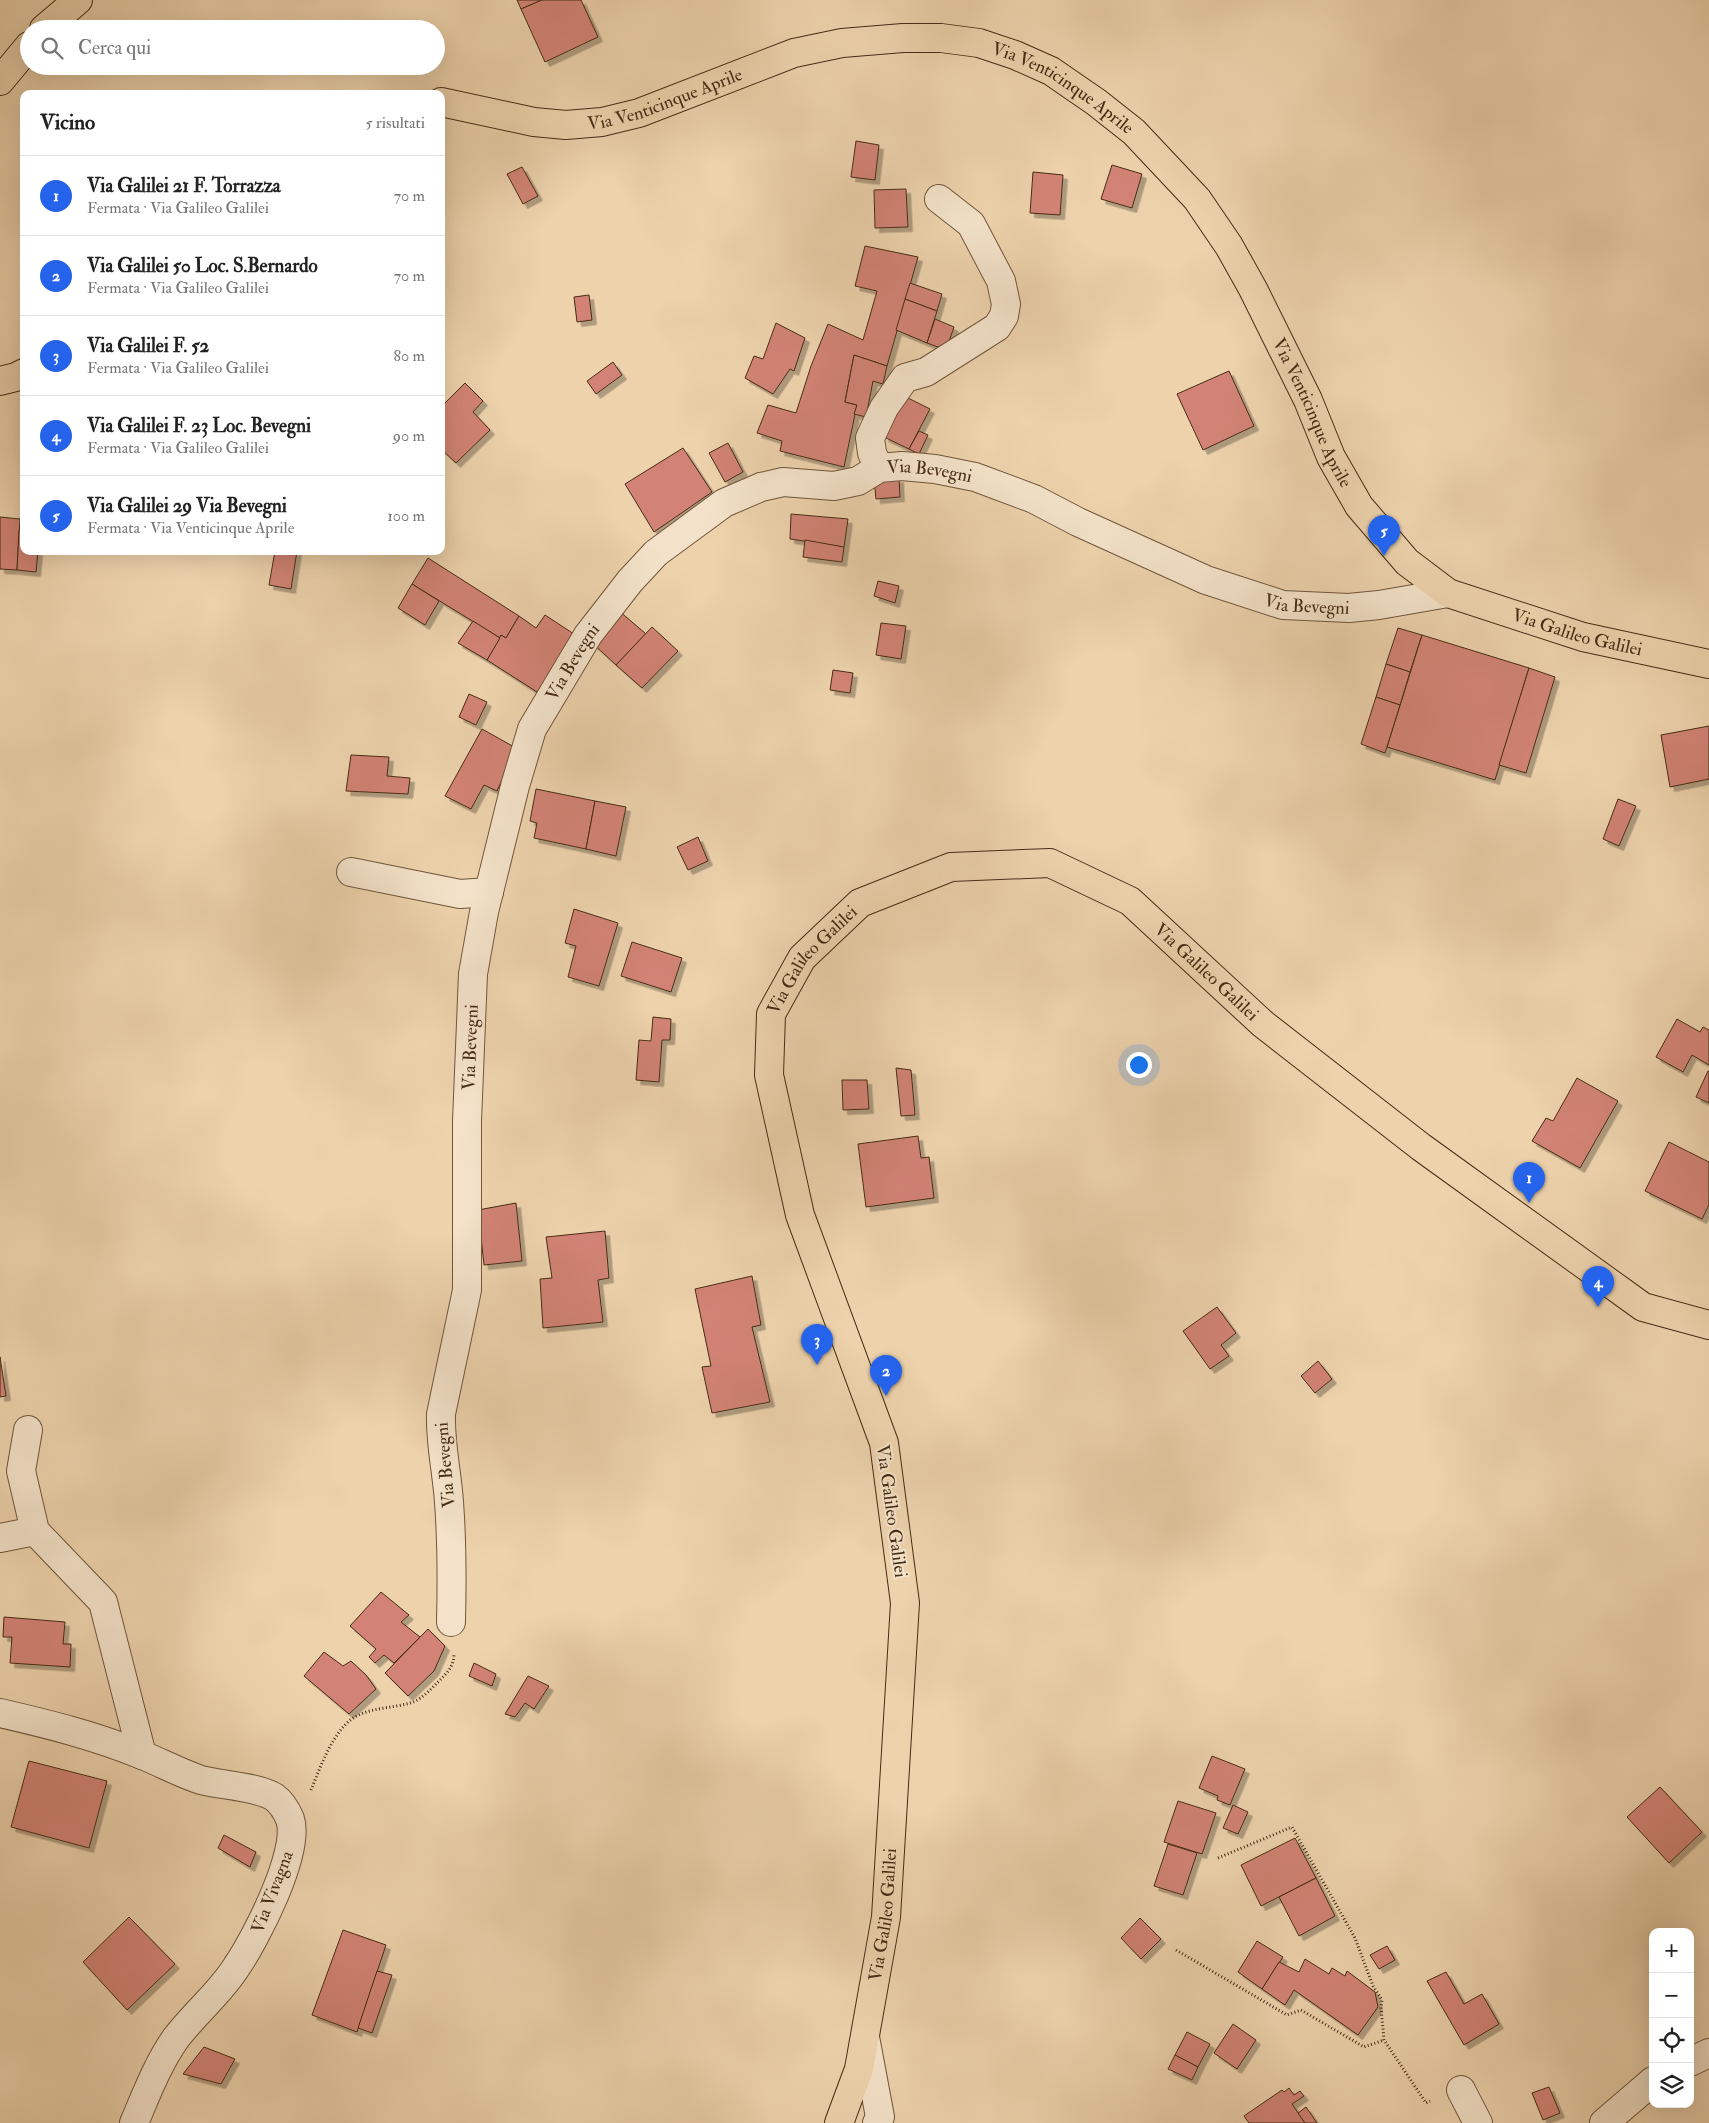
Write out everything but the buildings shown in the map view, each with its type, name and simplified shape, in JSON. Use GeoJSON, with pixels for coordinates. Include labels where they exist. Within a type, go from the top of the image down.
{"type":"FeatureCollection","features":[{"type":"Feature","properties":{"kind":"main road"},"geometry":{"type":"LineString","coordinates":[[55,20],[78,0]]}},
{"type":"Feature","properties":{"kind":"main road","name":"Via Venticinque Aprile"},"geometry":{"type":"LineString","coordinates":[[445,103],[534,122],[566,125],[602,122],[639,114],[794,53],[842,43],[903,38],[941,38],[980,43],[1015,55],[1052,71],[1134,132],[1197,199],[1229,246],[1253,289],[1308,400],[1331,457],[1359,506],[1407,562],[1448,593]]}},
{"type":"Feature","properties":{"kind":"main road"},"geometry":{"type":"LineString","coordinates":[[0,81],[20,57]]}},
{"type":"Feature","properties":{"kind":"main road"},"geometry":{"type":"LineString","coordinates":[[0,380],[20,375]]}},
{"type":"Feature","properties":{"kind":"main road","name":"Via Galileo Galilei"},"geometry":{"type":"LineString","coordinates":[[1448,593],[1583,637],[1709,664]]}},
{"type":"Feature","properties":{"kind":"main road","name":"Via Galileo Galilei"},"geometry":{"type":"LineString","coordinates":[[840,2123],[859,2069],[886,1917],[905,1603],[884,1443],[800,1215],[769,1075],[771,1014],[802,958],[860,903],[951,866],[1050,864],[1130,901],[1263,1024],[1421,1147],[1643,1307],[1709,1325]]}},
{"type":"Feature","properties":{"kind":"street"},"geometry":{"type":"LineString","coordinates":[[879,468],[872,453],[870,438],[884,408],[905,378],[926,372],[997,328],[1004,316],[1006,304],[1001,281],[971,224],[939,199]]}},
{"type":"Feature","properties":{"kind":"street","name":"Via Bevegni"},"geometry":{"type":"LineString","coordinates":[[451,1622],[452,1582],[449,1500],[440,1434],[441,1414],[467,1290],[466,1121],[473,974],[489,892],[532,729],[588,636],[630,581],[656,553],[695,523],[731,500],[761,487],[783,482],[834,486],[858,482],[879,468],[902,466],[975,477],[1034,499],[1206,580],[1283,606],[1349,608],[1379,605],[1448,593]]}},
{"type":"Feature","properties":{"kind":"street"},"geometry":{"type":"LineString","coordinates":[[351,872],[460,894],[489,892]]}},
{"type":"Feature","properties":{"kind":"street"},"geometry":{"type":"LineString","coordinates":[[28,1430],[20,1471],[35,1531],[103,1602],[142,1755]]}},
{"type":"Feature","properties":{"kind":"street"},"geometry":{"type":"LineString","coordinates":[[0,1538],[35,1531]]}},
{"type":"Feature","properties":{"kind":"street"},"geometry":{"type":"LineString","coordinates":[[0,1713],[66,1728],[142,1755],[170,1769],[202,1780],[274,1797],[290,1818]]}},
{"type":"Feature","properties":{"kind":"street","name":"Via Vivagna"},"geometry":{"type":"LineString","coordinates":[[134,2123],[149,2087],[176,2039],[236,1968],[255,1936],[279,1882],[290,1847],[292,1830],[290,1818]]}},
{"type":"Feature","properties":{"kind":"street"},"geometry":{"type":"LineString","coordinates":[[865,2036],[880,2117],[878,2123]]}},
{"type":"Feature","properties":{"kind":"street"},"geometry":{"type":"LineString","coordinates":[[1694,2060],[1709,2053]]}},
{"type":"Feature","properties":{"kind":"street"},"geometry":{"type":"LineString","coordinates":[[1604,2123],[1649,2084]]}},
{"type":"Feature","properties":{"kind":"street"},"geometry":{"type":"LineString","coordinates":[[1461,2090],[1478,2123]]}},
{"type":"Feature","properties":{"kind":"path"},"geometry":{"type":"LineString","coordinates":[[290,1818],[302,1807],[309,1796],[338,1734],[349,1721],[364,1713],[411,1703],[422,1697],[451,1670],[454,1645],[451,1622]]}},
{"type":"Feature","properties":{"kind":"path"},"geometry":{"type":"LineString","coordinates":[[1218,1858],[1292,1827],[1355,1938],[1373,1986],[1382,2000],[1384,2040],[1426,2103],[1461,2090]]}},
{"type":"Feature","properties":{"kind":"path"},"geometry":{"type":"LineString","coordinates":[[1176,1950],[1287,2015],[1301,2010],[1364,2047],[1384,2040]]}},
{"type":"Feature","properties":{"kind":"place","name":"Via Galilei 29 Via Bevegni"},"geometry":{"type":"Point","coordinates":[1384,556]}},
{"type":"Feature","properties":{"kind":"place","name":"Via Galilei 21 F. Torrazza"},"geometry":{"type":"Point","coordinates":[1529,1203]}},
{"type":"Feature","properties":{"kind":"place","name":"Via Galilei F. 23 Loc. Bevegni"},"geometry":{"type":"Point","coordinates":[1598,1307]}},
{"type":"Feature","properties":{"kind":"place","name":"Via Galilei F. 52"},"geometry":{"type":"Point","coordinates":[817,1365]}},
{"type":"Feature","properties":{"kind":"place","name":"Via Galilei 50 Loc. S.Bernardo"},"geometry":{"type":"Point","coordinates":[886,1396]}}]}
